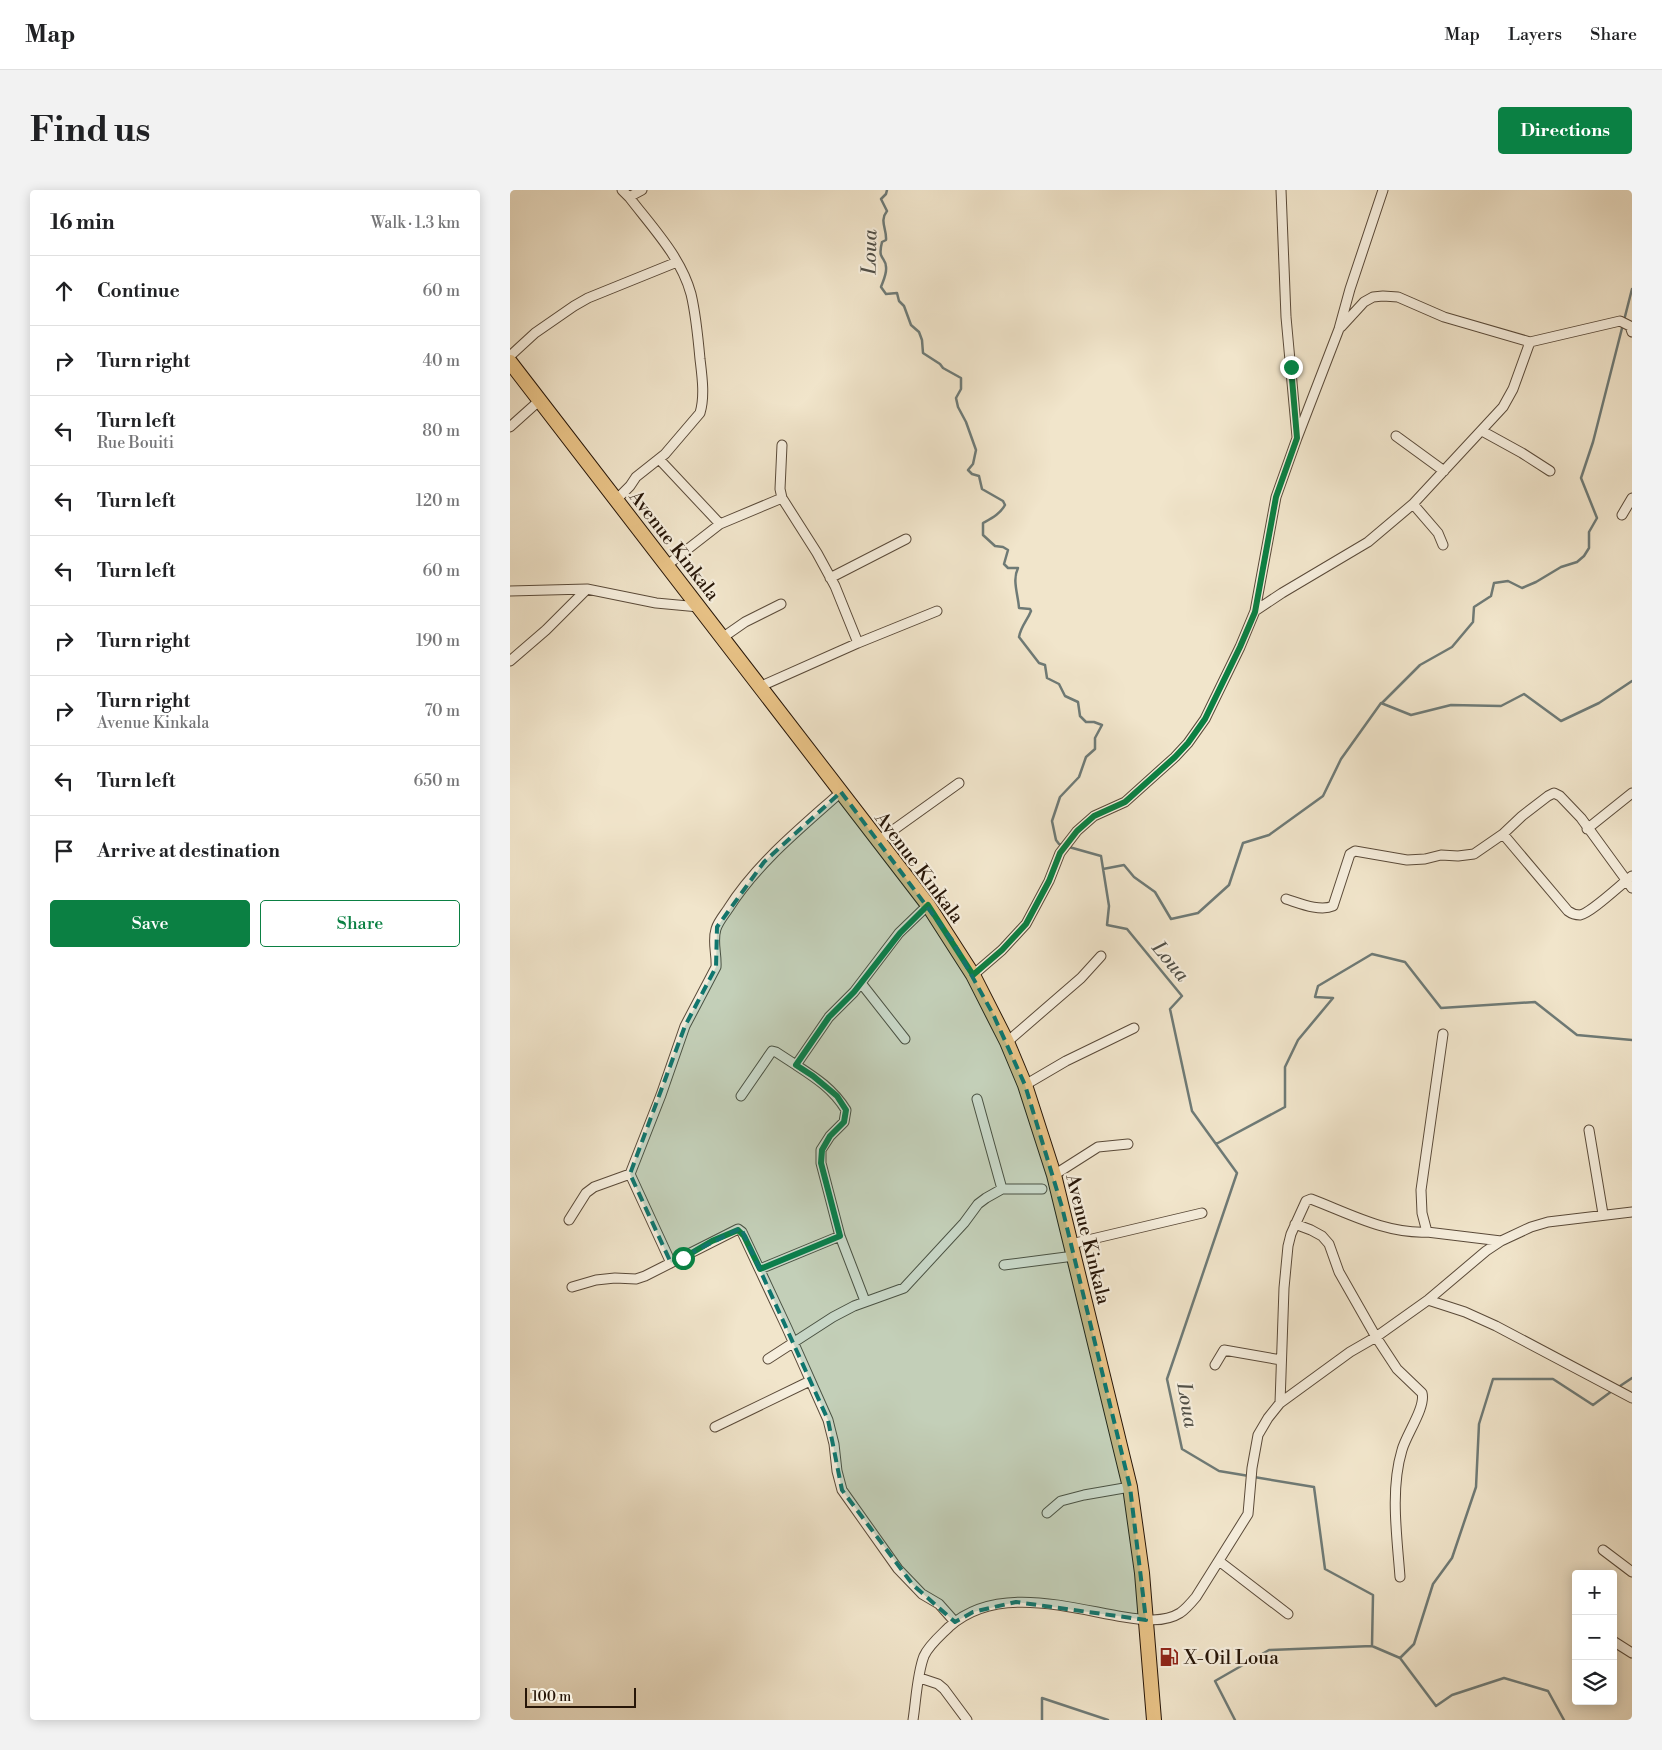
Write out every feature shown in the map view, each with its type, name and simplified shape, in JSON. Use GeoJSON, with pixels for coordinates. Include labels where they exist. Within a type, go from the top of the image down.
{"type":"FeatureCollection","features":[{"type":"Feature","properties":{"kind":"main road","name":"Avenue Kinkala"},"geometry":{"type":"LineString","coordinates":[[510,362],[928,905],[973,975],[1007,1042],[1025,1085],[1054,1175],[1130,1487],[1142,1573],[1154,1720]]}},
{"type":"Feature","properties":{"kind":"street"},"geometry":{"type":"LineString","coordinates":[[616,500],[636,477],[665,454],[700,412],[702,405],[695,315],[690,292],[677,262],[626,193],[642,190]]}},
{"type":"Feature","properties":{"kind":"street"},"geometry":{"type":"LineString","coordinates":[[1281,190],[1286,317],[1297,438]]}},
{"type":"Feature","properties":{"kind":"street"},"geometry":{"type":"LineString","coordinates":[[973,975],[1002,950],[1026,924],[1049,881],[1060,853],[1077,831],[1094,816],[1125,802],[1188,743],[1205,719],[1255,612],[1276,497],[1340,329],[1350,289],[1383,190]]}},
{"type":"Feature","properties":{"kind":"street"},"geometry":{"type":"LineString","coordinates":[[510,356],[535,333],[588,298],[677,262]]}},
{"type":"Feature","properties":{"kind":"street"},"geometry":{"type":"LineString","coordinates":[[1340,329],[1364,302],[1373,297],[1398,297],[1444,316],[1530,342],[1620,322],[1630,326],[1632,332]]}},
{"type":"Feature","properties":{"kind":"street"},"geometry":{"type":"LineString","coordinates":[[1255,612],[1282,593],[1368,542],[1413,504],[1482,431],[1506,401],[1513,389],[1530,342]]}},
{"type":"Feature","properties":{"kind":"street"},"geometry":{"type":"LineString","coordinates":[[510,427],[540,400]]}},
{"type":"Feature","properties":{"kind":"street"},"geometry":{"type":"LineString","coordinates":[[1482,431],[1550,471]]}},
{"type":"Feature","properties":{"kind":"street"},"geometry":{"type":"LineString","coordinates":[[1396,436],[1444,471]]}},
{"type":"Feature","properties":{"kind":"street"},"geometry":{"type":"LineString","coordinates":[[782,445],[780,489],[782,498],[830,578],[849,618],[858,643]]}},
{"type":"Feature","properties":{"kind":"street"},"geometry":{"type":"LineString","coordinates":[[660,459],[720,524]]}},
{"type":"Feature","properties":{"kind":"street"},"geometry":{"type":"LineString","coordinates":[[666,566],[720,524],[782,498]]}},
{"type":"Feature","properties":{"kind":"street"},"geometry":{"type":"LineString","coordinates":[[1622,515],[1632,498]]}},
{"type":"Feature","properties":{"kind":"street"},"geometry":{"type":"LineString","coordinates":[[1413,504],[1438,533],[1442,544]]}},
{"type":"Feature","properties":{"kind":"street"},"geometry":{"type":"LineString","coordinates":[[830,578],[906,539]]}},
{"type":"Feature","properties":{"kind":"street"},"geometry":{"type":"LineString","coordinates":[[510,661],[546,630],[587,589]]}},
{"type":"Feature","properties":{"kind":"street"},"geometry":{"type":"LineString","coordinates":[[510,591],[587,589],[656,603],[699,606]]}},
{"type":"Feature","properties":{"kind":"street"},"geometry":{"type":"LineString","coordinates":[[722,638],[745,622],[781,604]]}},
{"type":"Feature","properties":{"kind":"street"},"geometry":{"type":"LineString","coordinates":[[759,687],[858,643],[937,611]]}},
{"type":"Feature","properties":{"kind":"street"},"geometry":{"type":"LineString","coordinates":[[878,841],[958,783]]}},
{"type":"Feature","properties":{"kind":"street"},"geometry":{"type":"LineString","coordinates":[[671,1263],[630,1174],[661,1095],[685,1026],[716,967],[717,956],[714,941],[716,927],[734,899],[764,862],[841,792]]}},
{"type":"Feature","properties":{"kind":"street"},"geometry":{"type":"LineString","coordinates":[[1587,829],[1632,793]]}},
{"type":"Feature","properties":{"kind":"street"},"geometry":{"type":"LineString","coordinates":[[1286,899],[1306,905],[1330,908],[1350,854],[1355,851],[1407,860],[1425,859],[1441,855],[1466,856],[1474,854],[1504,834],[1522,816],[1548,796],[1554,794],[1560,796],[1573,809],[1630,881],[1587,912],[1577,915],[1572,914],[1504,834]]}},
{"type":"Feature","properties":{"kind":"street"},"geometry":{"type":"LineString","coordinates":[[796,1065],[829,1017],[861,983],[900,933],[928,905]]}},
{"type":"Feature","properties":{"kind":"street"},"geometry":{"type":"LineString","coordinates":[[1007,1042],[1081,978],[1101,956]]}},
{"type":"Feature","properties":{"kind":"street"},"geometry":{"type":"LineString","coordinates":[[861,983],[905,1039]]}},
{"type":"Feature","properties":{"kind":"street"},"geometry":{"type":"LineString","coordinates":[[1025,1085],[1066,1061],[1134,1028]]}},
{"type":"Feature","properties":{"kind":"street"},"geometry":{"type":"LineString","coordinates":[[1427,1232],[1422,1213],[1421,1190],[1443,1034]]}},
{"type":"Feature","properties":{"kind":"street"},"geometry":{"type":"LineString","coordinates":[[741,1096],[772,1052],[776,1052],[813,1076],[837,1096],[846,1110],[844,1122],[830,1136],[822,1150],[821,1163],[840,1236],[865,1301]]}},
{"type":"Feature","properties":{"kind":"street"},"geometry":{"type":"LineString","coordinates":[[976,1099],[1002,1190]]}},
{"type":"Feature","properties":{"kind":"street"},"geometry":{"type":"LineString","coordinates":[[1589,1130],[1603,1214]]}},
{"type":"Feature","properties":{"kind":"street"},"geometry":{"type":"LineString","coordinates":[[1054,1175],[1098,1148],[1128,1144]]}},
{"type":"Feature","properties":{"kind":"street"},"geometry":{"type":"LineString","coordinates":[[569,1220],[586,1193],[594,1187],[630,1174]]}},
{"type":"Feature","properties":{"kind":"street"},"geometry":{"type":"LineString","coordinates":[[768,1359],[833,1318],[865,1301],[904,1288],[964,1223],[978,1204],[1002,1190],[1042,1188]]}},
{"type":"Feature","properties":{"kind":"street"},"geometry":{"type":"LineString","coordinates":[[1280,1403],[1288,1246],[1306,1200],[1311,1198],[1388,1228],[1409,1232],[1427,1232],[1501,1241]]}},
{"type":"Feature","properties":{"kind":"street"},"geometry":{"type":"LineString","coordinates":[[914,1720],[924,1656],[930,1647],[955,1622],[973,1612],[992,1606],[1016,1602],[1049,1603],[1146,1620],[1173,1616],[1187,1608],[1196,1597],[1248,1514],[1252,1468],[1260,1430],[1280,1403],[1350,1352],[1376,1337],[1428,1300],[1486,1251],[1501,1241],[1531,1227],[1548,1222],[1632,1212]]}},
{"type":"Feature","properties":{"kind":"street"},"geometry":{"type":"LineString","coordinates":[[1004,1265],[1073,1250],[1202,1213]]}},
{"type":"Feature","properties":{"kind":"street"},"geometry":{"type":"LineString","coordinates":[[1295,1224],[1312,1230],[1322,1236],[1329,1244],[1339,1272],[1376,1337],[1397,1369],[1423,1396],[1420,1408],[1402,1450],[1397,1477],[1396,1511],[1400,1577]]}},
{"type":"Feature","properties":{"kind":"street"},"geometry":{"type":"LineString","coordinates":[[572,1287],[596,1280],[615,1278],[636,1279],[738,1230],[744,1236],[760,1269],[828,1420],[842,1490],[898,1570],[922,1594],[939,1604],[955,1622]]}},
{"type":"Feature","properties":{"kind":"street"},"geometry":{"type":"LineString","coordinates":[[760,1269],[840,1236]]}},
{"type":"Feature","properties":{"kind":"street"},"geometry":{"type":"LineString","coordinates":[[1428,1300],[1465,1312],[1496,1326],[1632,1398]]}},
{"type":"Feature","properties":{"kind":"street"},"geometry":{"type":"LineString","coordinates":[[1216,1365],[1224,1350],[1281,1360]]}},
{"type":"Feature","properties":{"kind":"street"},"geometry":{"type":"LineString","coordinates":[[715,1427],[810,1381]]}},
{"type":"Feature","properties":{"kind":"street"},"geometry":{"type":"LineString","coordinates":[[1047,1513],[1061,1501],[1130,1487]]}},
{"type":"Feature","properties":{"kind":"street"},"geometry":{"type":"LineString","coordinates":[[1603,1550],[1632,1572]]}},
{"type":"Feature","properties":{"kind":"street"},"geometry":{"type":"LineString","coordinates":[[1219,1561],[1288,1614]]}},
{"type":"Feature","properties":{"kind":"street"},"geometry":{"type":"LineString","coordinates":[[1617,1644],[1632,1653]]}},
{"type":"Feature","properties":{"kind":"street"},"geometry":{"type":"LineString","coordinates":[[920,1678],[938,1684],[944,1689],[967,1720]]}},
{"type":"Feature","properties":{"kind":"highlighted area"},"geometry":{"type":"Polygon","coordinates":[[[841,792],[952,940],[993,1014],[1025,1085],[1062,1207],[1130,1487],[1146,1620],[1016,1602],[973,1612],[955,1622],[913,1585],[842,1490],[828,1420],[741,1228],[671,1263],[630,1174],[685,1026],[716,967],[717,927],[764,862],[841,792]]]}},
{"type":"Feature","properties":{"kind":"waterway","name":"Loua"},"geometry":{"type":"LineString","coordinates":[[887,190],[881,199],[887,211],[883,222],[886,240],[882,242],[881,251],[881,255],[886,263],[886,270],[881,287],[886,294],[897,293],[911,325],[919,332],[923,353],[943,368],[961,378],[961,389],[956,398],[976,450],[973,464],[968,470],[972,474],[979,476],[982,489],[1003,501],[1005,505],[998,513],[983,523],[983,535],[995,546],[1008,550],[1004,564],[1008,568],[1018,568],[1015,582],[1019,608],[1030,609],[1031,611],[1019,637],[1039,663],[1045,665],[1047,678],[1059,684],[1065,696],[1078,702],[1080,716],[1086,722],[1102,725],[1095,738],[1095,749],[1086,757],[1079,777],[1060,797],[1052,821],[1056,840],[1059,844],[1063,845]]}},
{"type":"Feature","properties":{"kind":"waterway"},"geometry":{"type":"LineString","coordinates":[[1382,703],[1420,665],[1452,647],[1473,622],[1474,607],[1491,596],[1494,583],[1508,581],[1522,588],[1561,567],[1577,562],[1589,548],[1589,532],[1597,518],[1581,478],[1593,442],[1632,289]]}},
{"type":"Feature","properties":{"kind":"waterway"},"geometry":{"type":"LineString","coordinates":[[1103,869],[1124,865],[1134,877],[1155,892],[1171,919],[1198,913],[1229,885],[1243,843],[1269,835],[1323,796],[1341,759],[1381,703],[1411,715],[1451,705],[1501,706],[1524,694],[1561,721],[1599,703],[1632,681]]}},
{"type":"Feature","properties":{"kind":"waterway","name":"Loua"},"geometry":{"type":"LineString","coordinates":[[1069,847],[1101,856],[1109,906],[1107,925],[1127,929],[1182,996],[1170,1009],[1192,1111],[1237,1173],[1167,1379],[1182,1449],[1219,1471],[1249,1476]]}},
{"type":"Feature","properties":{"kind":"waterway"},"geometry":{"type":"LineString","coordinates":[[1216,1144],[1285,1107],[1285,1067],[1298,1040],[1333,998],[1315,997],[1318,986],[1372,954],[1405,962],[1441,1008],[1535,1002],[1577,1035],[1632,1040]]}},
{"type":"Feature","properties":{"kind":"waterway"},"geometry":{"type":"LineString","coordinates":[[1617,1388],[1632,1378]]}},
{"type":"Feature","properties":{"kind":"waterway"},"geometry":{"type":"LineString","coordinates":[[1372,1646],[1400,1658],[1414,1644],[1433,1584],[1452,1558],[1476,1487],[1479,1424],[1493,1379],[1553,1379],[1593,1405],[1612,1391]]}},
{"type":"Feature","properties":{"kind":"waterway","name":"Loua"},"geometry":{"type":"LineString","coordinates":[[1235,1720],[1215,1681],[1269,1650],[1372,1646],[1373,1595],[1325,1569],[1314,1487],[1254,1477]]}},
{"type":"Feature","properties":{"kind":"waterway"},"geometry":{"type":"LineString","coordinates":[[1400,1658],[1436,1706],[1452,1695],[1504,1678],[1548,1691],[1564,1720]]}},
{"type":"Feature","properties":{"kind":"waterway"},"geometry":{"type":"LineString","coordinates":[[1042,1720],[1042,1698],[1108,1720]]}},
{"type":"Feature","properties":{"kind":"place","name":"X-Oil Loua"},"geometry":{"type":"Point","coordinates":[1169,1657]}},
{"type":"Feature","properties":{"kind":"route"},"geometry":{"type":"LineString","coordinates":[[683,1258],[712,1241],[738,1230],[742,1232],[760,1269],[840,1236],[821,1163],[822,1150],[830,1136],[844,1122],[846,1110],[837,1096],[796,1065],[814,1036],[829,1017],[854,992],[900,933],[928,905],[973,975],[1002,950],[1026,924],[1049,881],[1060,853],[1077,831],[1094,816],[1125,802],[1175,757],[1197,732],[1240,647],[1255,612],[1276,497],[1297,438],[1291,367]]}}]}
